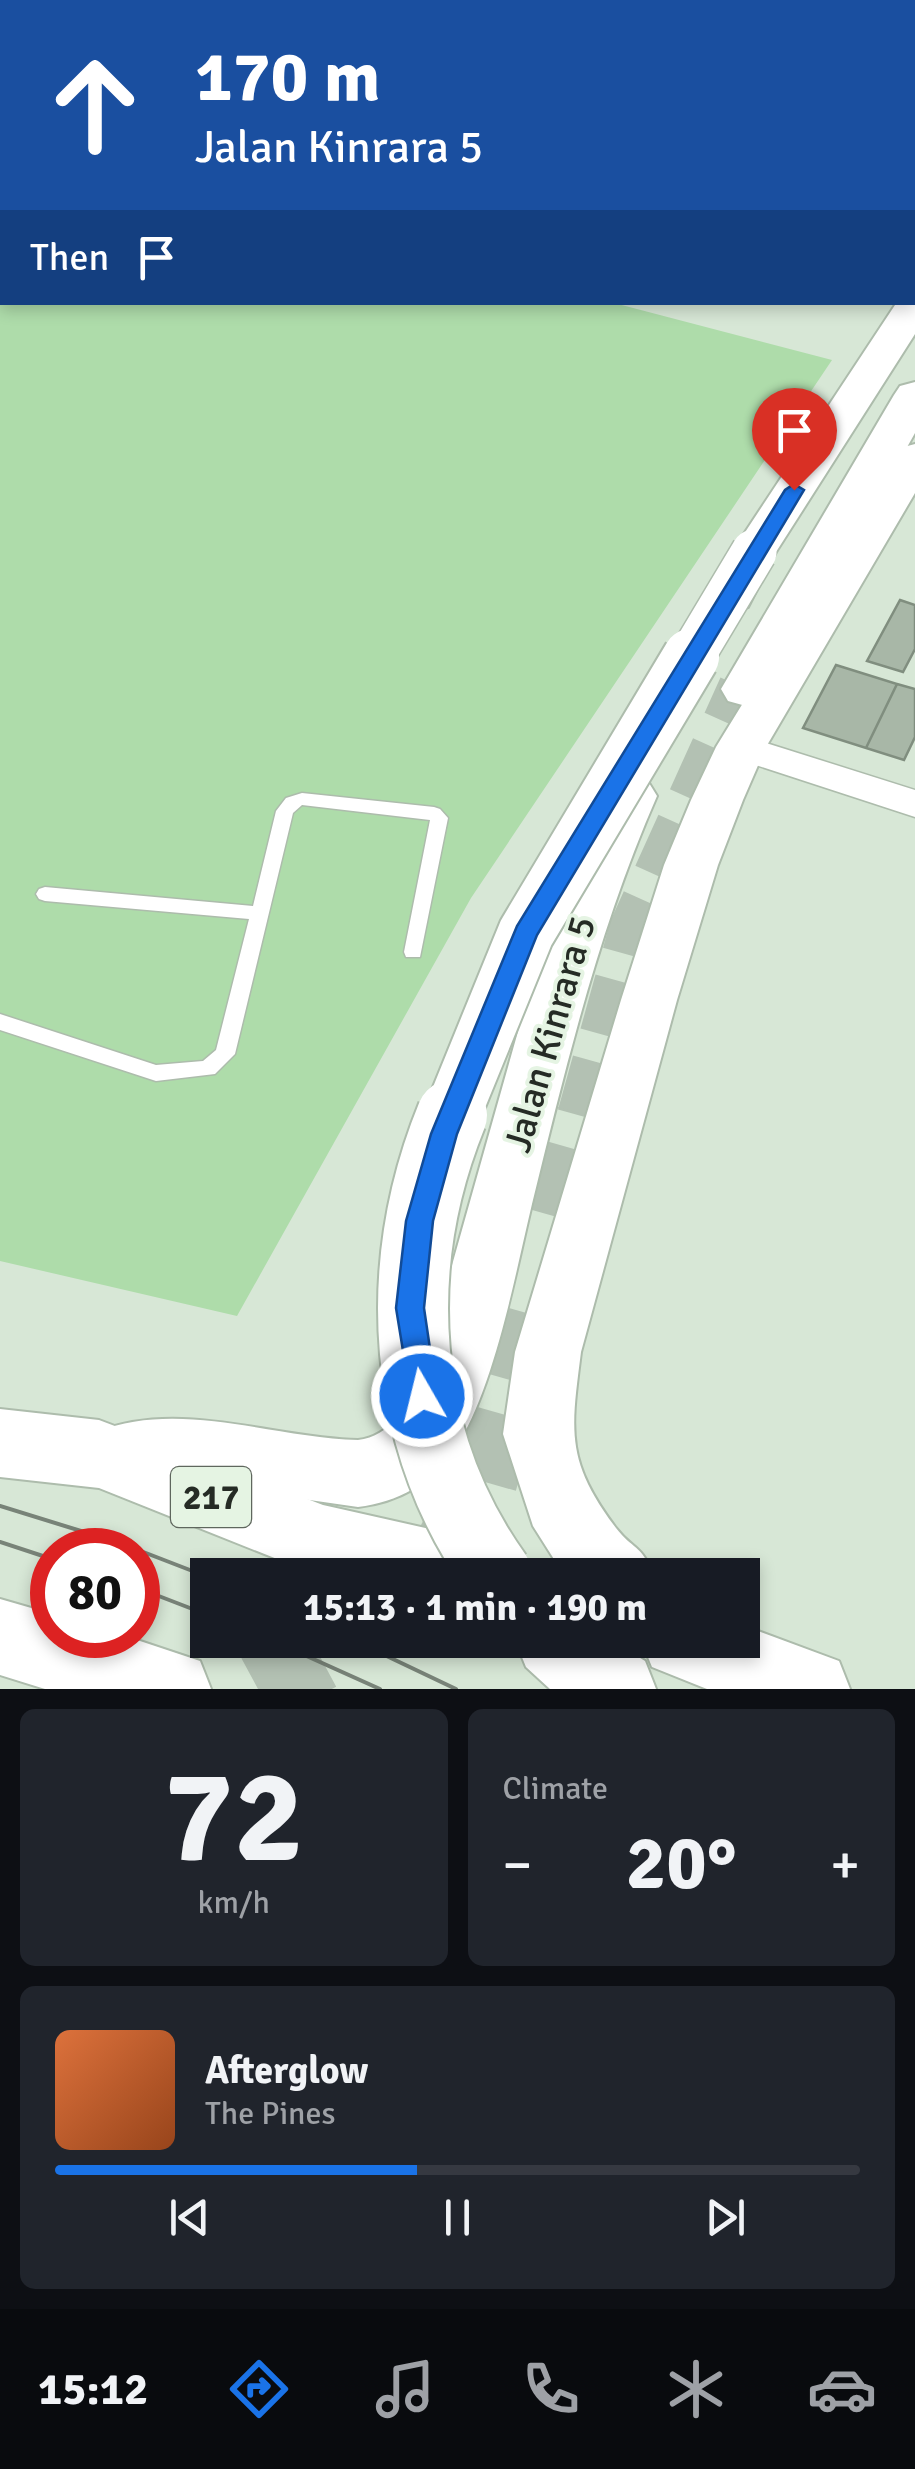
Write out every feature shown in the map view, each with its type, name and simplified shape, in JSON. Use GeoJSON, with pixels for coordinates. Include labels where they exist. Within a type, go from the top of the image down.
{"type":"FeatureCollection","features":[{"type":"Feature","properties":{"kind":"highway"},"geometry":{"type":"LineString","coordinates":[[746,689],[915,395]]}},
{"type":"Feature","properties":{"kind":"highway"},"geometry":{"type":"LineString","coordinates":[[484,1558],[440,1474],[422,1396],[410,1308],[420,1221],[444,1134],[526,933],[754,552]]}},
{"type":"Feature","properties":{"kind":"highway","name":"217"},"geometry":{"type":"LineString","coordinates":[[0,1443],[100,1454],[323,1541],[396,1558]]}},
{"type":"Feature","properties":{"kind":"highway"},"geometry":{"type":"LineString","coordinates":[[0,1637],[172,1689]]}},
{"type":"Feature","properties":{"kind":"highway"},"geometry":{"type":"LineString","coordinates":[[577,1658],[617,1689]]}},
{"type":"Feature","properties":{"kind":"highway"},"geometry":{"type":"LineString","coordinates":[[726,1658],[810,1689]]}},
{"type":"Feature","properties":{"kind":"main road","name":"Jalan Kinrara 5"},"geometry":{"type":"LineString","coordinates":[[100,1454],[240,1456],[302,1468],[370,1472],[390,1467],[432,1426],[452,1379],[500,1216],[578,926],[612,834],[754,552],[914,305]]}},
{"type":"Feature","properties":{"kind":"main road"},"geometry":{"type":"LineString","coordinates":[[595,1558],[558,1502],[537,1434],[548,1352],[691,865],[742,746],[915,456]]}},
{"type":"Feature","properties":{"kind":"main road"},"geometry":{"type":"LineString","coordinates":[[760,1653],[832,1689]]}},
{"type":"Feature","properties":{"kind":"street"},"geometry":{"type":"LineString","coordinates":[[742,746],[915,804]]}},
{"type":"Feature","properties":{"kind":"lane"},"geometry":{"type":"LineString","coordinates":[[0,1022],[156,1073],[208,1068],[225,1054],[285,811],[292,802],[302,799],[434,812],[440,822],[414,952]]}},
{"type":"Feature","properties":{"kind":"lane"},"geometry":{"type":"LineString","coordinates":[[45,894],[259,913]]}},
{"type":"Feature","properties":{"kind":"green space"},"geometry":{"type":"Polygon","coordinates":[[[0,305],[622,305],[832,360],[471,898],[237,1316],[0,1261],[0,305]]]}},
{"type":"Feature","properties":{"kind":"building"},"geometry":{"type":"Polygon","coordinates":[[[900,600],[915,605],[915,649],[903,672],[867,661],[900,600]]]}},
{"type":"Feature","properties":{"kind":"building"},"geometry":{"type":"Polygon","coordinates":[[[836,665],[897,684],[866,748],[803,728],[836,665]]]}},
{"type":"Feature","properties":{"kind":"building"},"geometry":{"type":"Polygon","coordinates":[[[897,684],[915,689],[915,737],[904,760],[866,748],[897,684]]]}},
{"type":"Feature","properties":{"kind":"tunnel"},"geometry":{"type":"LineString","coordinates":[[585,1117],[637,930],[746,689]]}},
{"type":"Feature","properties":{"kind":"tunnel"},"geometry":{"type":"LineString","coordinates":[[557,1217],[586,1115]]}},
{"type":"Feature","properties":{"kind":"tunnel"},"geometry":{"type":"LineString","coordinates":[[444,1558],[482,1482],[530,1314]]}},
{"type":"Feature","properties":{"kind":"tunnel"},"geometry":{"type":"LineString","coordinates":[[258,1689],[316,1658]]}},
{"type":"Feature","properties":{"kind":"tram line"},"geometry":{"type":"LineString","coordinates":[[0,1506],[120,1543],[190,1570]]}},
{"type":"Feature","properties":{"kind":"tram line"},"geometry":{"type":"LineString","coordinates":[[0,1542],[30,1552]]}},
{"type":"Feature","properties":{"kind":"tram line"},"geometry":{"type":"LineString","coordinates":[[160,1596],[190,1608]]}},
{"type":"Feature","properties":{"kind":"tram line"},"geometry":{"type":"LineString","coordinates":[[311,1658],[380,1689]]}},
{"type":"Feature","properties":{"kind":"tram line"},"geometry":{"type":"LineString","coordinates":[[391,1658],[456,1689]]}},
{"type":"Feature","properties":{"kind":"route"},"geometry":{"type":"LineString","coordinates":[[422,1396],[410,1308],[420,1221],[444,1134],[526,933],[794,490]]}}]}
